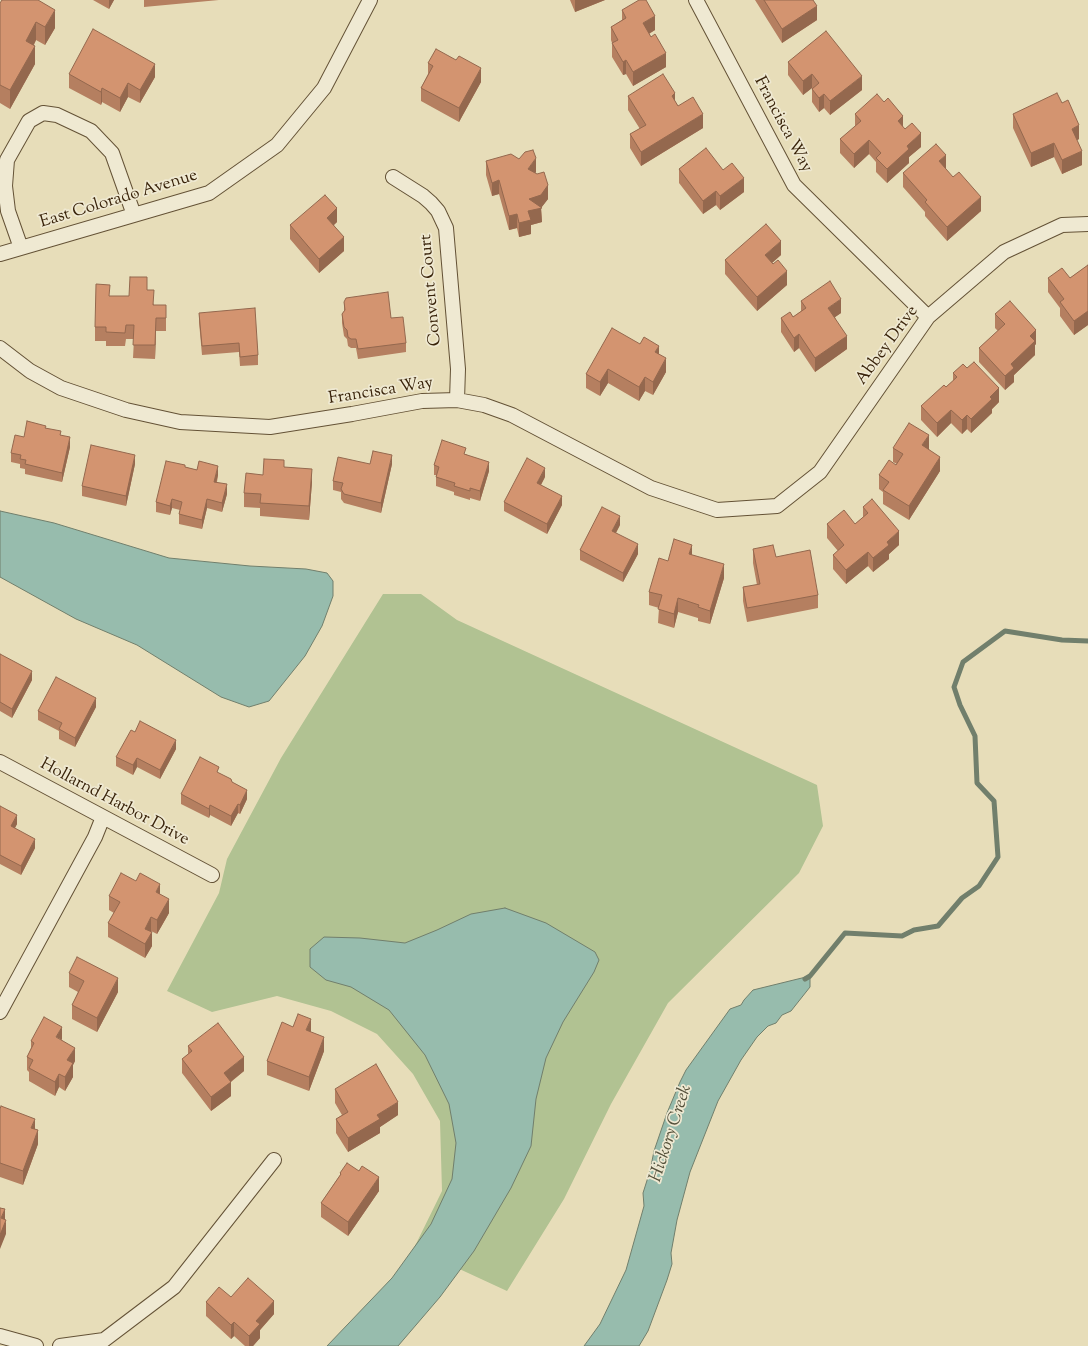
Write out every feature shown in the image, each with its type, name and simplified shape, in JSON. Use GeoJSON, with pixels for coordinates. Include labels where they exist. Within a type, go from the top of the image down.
{"type":"FeatureCollection","features":[{"type":"Feature","properties":{"kind":"street","name":"East Colorado Avenue"},"geometry":{"type":"LineString","coordinates":[[0,254],[209,193],[277,145],[324,88],[370,0]]}},
{"type":"Feature","properties":{"kind":"street","name":"Francisca Way"},"geometry":{"type":"LineString","coordinates":[[696,0],[794,185],[928,317]]}},
{"type":"Feature","properties":{"kind":"street"},"geometry":{"type":"LineString","coordinates":[[21,248],[8,211],[5,186],[7,160],[29,121],[43,113],[56,116],[91,131],[112,152],[134,215]]}},
{"type":"Feature","properties":{"kind":"street","name":"Convent Court"},"geometry":{"type":"LineString","coordinates":[[393,177],[423,196],[431,203],[438,211],[446,228],[458,369],[458,400]]}},
{"type":"Feature","properties":{"kind":"street","name":"Abbey Drive"},"geometry":{"type":"LineString","coordinates":[[820,472],[928,317],[1004,252],[1062,225],[1088,224]]}},
{"type":"Feature","properties":{"kind":"street","name":"Francisca Way"},"geometry":{"type":"LineString","coordinates":[[0,348],[30,371],[61,388],[126,410],[180,422],[270,427],[422,401],[458,400],[484,405],[512,415],[651,488],[717,510],[777,506],[820,472]]}},
{"type":"Feature","properties":{"kind":"street","name":"Hollarnd Harbor Drive"},"geometry":{"type":"LineString","coordinates":[[0,762],[212,875]]}},
{"type":"Feature","properties":{"kind":"street"},"geometry":{"type":"LineString","coordinates":[[0,1012],[95,837],[103,817]]}},
{"type":"Feature","properties":{"kind":"street"},"geometry":{"type":"LineString","coordinates":[[60,1346],[104,1340],[174,1287],[274,1160]]}},
{"type":"Feature","properties":{"kind":"street"},"geometry":{"type":"LineString","coordinates":[[0,1336],[36,1346]]}},
{"type":"Feature","properties":{"kind":"shaded area"},"geometry":{"type":"Polygon","coordinates":[[[383,594],[421,594],[457,620],[817,785],[823,826],[799,873],[668,1003],[611,1104],[564,1199],[507,1291],[414,1248],[442,1191],[440,1121],[413,1074],[377,1034],[331,1011],[277,996],[212,1012],[167,991],[219,893],[227,859],[281,758],[383,594]]]}},
{"type":"Feature","properties":{"kind":"water"},"geometry":{"type":"Polygon","coordinates":[[[0,511],[54,523],[169,558],[250,566],[306,569],[327,573],[333,581],[333,596],[322,626],[305,656],[269,701],[249,707],[221,697],[137,645],[76,619],[0,577],[0,511]]]}},
{"type":"Feature","properties":{"kind":"water"},"geometry":{"type":"Polygon","coordinates":[[[505,908],[546,923],[595,952],[599,960],[594,972],[563,1022],[546,1058],[536,1099],[531,1146],[511,1188],[474,1251],[440,1297],[398,1346],[327,1346],[392,1278],[431,1224],[452,1179],[456,1143],[449,1104],[425,1055],[389,1010],[351,987],[326,980],[310,967],[310,949],[324,937],[360,938],[405,943],[471,914],[505,908]]]}},
{"type":"Feature","properties":{"kind":"water"},"geometry":{"type":"Polygon","coordinates":[[[810,976],[810,987],[791,1011],[782,1015],[776,1023],[768,1026],[757,1037],[741,1060],[718,1101],[690,1172],[677,1220],[671,1253],[672,1264],[667,1280],[648,1331],[639,1346],[584,1346],[600,1324],[626,1270],[644,1206],[643,1193],[654,1151],[667,1113],[686,1070],[730,1009],[741,1005],[753,990],[810,976]]]}},
{"type":"Feature","properties":{"kind":"building"},"geometry":{"type":"Polygon","coordinates":[[[2,0],[38,0],[55,10],[45,27],[36,22],[26,41],[35,46],[10,90],[0,85],[0,3],[2,0]]]}},
{"type":"Feature","properties":{"kind":"building"},"geometry":{"type":"Polygon","coordinates":[[[639,0],[646,0],[655,16],[643,23],[651,37],[655,34],[666,53],[633,72],[626,60],[623,62],[612,43],[618,40],[611,27],[626,18],[622,10],[639,0]]]}},
{"type":"Feature","properties":{"kind":"building"},"geometry":{"type":"Polygon","coordinates":[[[764,0],[813,0],[817,6],[782,29],[764,0]]]}},
{"type":"Feature","properties":{"kind":"building"},"geometry":{"type":"Polygon","coordinates":[[[93,29],[155,64],[140,90],[128,83],[120,98],[102,88],[101,92],[69,74],[93,29]]]}},
{"type":"Feature","properties":{"kind":"building"},"geometry":{"type":"Polygon","coordinates":[[[826,31],[862,76],[830,101],[824,94],[819,98],[812,89],[819,83],[812,74],[803,81],[788,62],[826,31]]]}},
{"type":"Feature","properties":{"kind":"building"},"geometry":{"type":"Polygon","coordinates":[[[436,49],[456,60],[459,56],[481,68],[459,108],[421,88],[433,66],[428,63],[436,49]]]}},
{"type":"Feature","properties":{"kind":"building"},"geometry":{"type":"Polygon","coordinates":[[[663,74],[675,93],[672,96],[678,106],[693,97],[703,114],[641,152],[630,134],[646,125],[628,96],[663,74]]]}},
{"type":"Feature","properties":{"kind":"building"},"geometry":{"type":"Polygon","coordinates":[[[1057,93],[1062,103],[1068,100],[1079,125],[1072,129],[1082,151],[1062,160],[1054,143],[1031,153],[1013,114],[1057,93]]]}},
{"type":"Feature","properties":{"kind":"building"},"geometry":{"type":"Polygon","coordinates":[[[877,94],[884,102],[888,98],[903,116],[898,121],[905,129],[912,123],[921,133],[907,146],[909,149],[887,169],[876,158],[881,153],[869,140],[854,154],[840,139],[861,121],[855,114],[877,94]]]}},
{"type":"Feature","properties":{"kind":"building"},"geometry":{"type":"Polygon","coordinates":[[[936,144],[946,155],[939,161],[953,177],[959,172],[981,197],[947,227],[925,202],[927,200],[903,173],[936,144]]]}},
{"type":"Feature","properties":{"kind":"building"},"geometry":{"type":"Polygon","coordinates":[[[706,148],[723,170],[732,163],[744,178],[720,196],[716,191],[703,201],[679,169],[706,148]]]}},
{"type":"Feature","properties":{"kind":"building"},"geometry":{"type":"Polygon","coordinates":[[[533,150],[536,158],[528,169],[537,174],[544,172],[548,185],[541,195],[529,199],[542,208],[528,211],[531,220],[519,223],[517,214],[509,216],[499,180],[492,183],[486,161],[511,154],[519,159],[525,152],[533,150]]]}},
{"type":"Feature","properties":{"kind":"building"},"geometry":{"type":"Polygon","coordinates":[[[325,195],[337,208],[327,218],[344,237],[319,259],[290,225],[325,195]]]}},
{"type":"Feature","properties":{"kind":"building"},"geometry":{"type":"Polygon","coordinates":[[[766,224],[781,241],[765,255],[773,264],[778,260],[787,271],[757,297],[725,260],[766,224]]]}},
{"type":"Feature","properties":{"kind":"building"},"geometry":{"type":"Polygon","coordinates":[[[1088,265],[1088,311],[1074,321],[1060,302],[1064,299],[1048,278],[1062,268],[1070,278],[1088,265]]]}},
{"type":"Feature","properties":{"kind":"building"},"geometry":{"type":"Polygon","coordinates":[[[130,277],[147,277],[147,290],[154,290],[153,305],[166,305],[166,318],[156,318],[155,345],[133,345],[134,325],[126,325],[125,333],[106,332],[106,327],[95,327],[96,284],[110,285],[109,296],[129,296],[130,277]]]}},
{"type":"Feature","properties":{"kind":"building"},"geometry":{"type":"Polygon","coordinates":[[[830,281],[841,299],[828,308],[847,336],[815,358],[799,334],[794,338],[781,318],[790,312],[793,317],[806,308],[801,301],[830,281]]]}},
{"type":"Feature","properties":{"kind":"building"},"geometry":{"type":"Polygon","coordinates":[[[388,292],[391,318],[403,317],[406,343],[358,349],[356,339],[351,339],[348,337],[347,330],[344,327],[342,314],[345,310],[344,302],[346,298],[388,292]]]}},
{"type":"Feature","properties":{"kind":"building"},"geometry":{"type":"Polygon","coordinates":[[[1010,301],[1036,330],[1030,336],[1035,341],[1011,364],[1014,368],[1005,376],[979,348],[1005,324],[995,314],[1010,301]]]}},
{"type":"Feature","properties":{"kind":"building"},"geometry":{"type":"Polygon","coordinates":[[[255,308],[258,355],[240,357],[239,343],[202,346],[199,313],[255,308]]]}},
{"type":"Feature","properties":{"kind":"building"},"geometry":{"type":"Polygon","coordinates":[[[612,328],[640,344],[644,337],[659,346],[655,352],[666,358],[653,382],[645,377],[639,387],[608,369],[600,382],[586,374],[612,328]]]}},
{"type":"Feature","properties":{"kind":"building"},"geometry":{"type":"Polygon","coordinates":[[[974,362],[999,388],[990,397],[992,399],[971,419],[967,415],[962,420],[951,410],[937,423],[921,406],[944,385],[946,387],[957,377],[953,373],[963,364],[967,368],[974,362]]]}},
{"type":"Feature","properties":{"kind":"building"},"geometry":{"type":"Polygon","coordinates":[[[27,421],[46,426],[45,428],[61,431],[60,435],[70,437],[62,473],[25,464],[26,460],[20,459],[21,455],[11,453],[15,435],[24,437],[27,421]]]}},
{"type":"Feature","properties":{"kind":"building"},"geometry":{"type":"Polygon","coordinates":[[[909,423],[929,435],[922,445],[940,457],[909,506],[883,490],[889,482],[879,475],[889,460],[896,465],[903,454],[893,448],[909,423]]]}},
{"type":"Feature","properties":{"kind":"building"},"geometry":{"type":"Polygon","coordinates":[[[442,440],[466,448],[464,454],[489,462],[480,491],[470,488],[470,491],[454,486],[455,483],[436,477],[439,467],[434,465],[442,440]]]}},
{"type":"Feature","properties":{"kind":"building"},"geometry":{"type":"Polygon","coordinates":[[[91,445],[135,455],[126,496],[82,486],[91,445]]]}},
{"type":"Feature","properties":{"kind":"building"},"geometry":{"type":"Polygon","coordinates":[[[373,451],[392,455],[381,503],[344,494],[341,489],[343,483],[333,481],[338,457],[370,464],[373,451]]]}},
{"type":"Feature","properties":{"kind":"building"},"geometry":{"type":"Polygon","coordinates":[[[527,458],[545,468],[537,483],[562,496],[547,524],[504,502],[527,458]]]}},
{"type":"Feature","properties":{"kind":"building"},"geometry":{"type":"Polygon","coordinates":[[[264,459],[284,460],[284,467],[312,469],[309,506],[260,503],[261,494],[244,493],[246,473],[263,475],[264,459]]]}},
{"type":"Feature","properties":{"kind":"building"},"geometry":{"type":"Polygon","coordinates":[[[166,461],[185,465],[185,467],[197,470],[199,461],[218,466],[214,482],[227,484],[222,503],[207,499],[202,520],[179,514],[182,502],[172,499],[170,506],[156,502],[166,461]]]}},
{"type":"Feature","properties":{"kind":"building"},"geometry":{"type":"Polygon","coordinates":[[[872,499],[899,531],[887,542],[889,545],[873,558],[868,552],[846,570],[833,555],[844,545],[827,524],[844,510],[855,524],[868,513],[863,507],[872,499]]]}},
{"type":"Feature","properties":{"kind":"building"},"geometry":{"type":"Polygon","coordinates":[[[602,507],[620,516],[612,531],[638,544],[623,573],[580,550],[602,507]]]}},
{"type":"Feature","properties":{"kind":"building"},"geometry":{"type":"Polygon","coordinates":[[[674,539],[692,545],[689,554],[724,564],[710,611],[698,607],[699,605],[678,598],[674,614],[658,609],[662,595],[649,592],[659,558],[668,561],[674,539]]]}},
{"type":"Feature","properties":{"kind":"building"},"geometry":{"type":"Polygon","coordinates":[[[773,545],[776,557],[810,550],[818,595],[747,608],[743,587],[760,584],[753,549],[773,545]]]}},
{"type":"Feature","properties":{"kind":"building"},"geometry":{"type":"Polygon","coordinates":[[[0,654],[32,671],[12,709],[0,702],[0,654]]]}},
{"type":"Feature","properties":{"kind":"building"},"geometry":{"type":"Polygon","coordinates":[[[56,677],[96,698],[75,738],[59,729],[62,723],[38,711],[56,677]]]}},
{"type":"Feature","properties":{"kind":"building"},"geometry":{"type":"Polygon","coordinates":[[[140,721],[176,740],[160,770],[137,758],[133,765],[116,757],[131,730],[135,732],[140,721]]]}},
{"type":"Feature","properties":{"kind":"building"},"geometry":{"type":"Polygon","coordinates":[[[200,757],[219,767],[217,772],[231,779],[232,782],[247,790],[240,805],[238,804],[231,816],[210,805],[209,809],[181,794],[200,757]]]}},
{"type":"Feature","properties":{"kind":"building"},"geometry":{"type":"Polygon","coordinates":[[[0,806],[17,815],[11,826],[35,839],[21,866],[0,855],[0,806]]]}},
{"type":"Feature","properties":{"kind":"building"},"geometry":{"type":"Polygon","coordinates":[[[121,873],[136,881],[140,873],[160,884],[156,892],[169,899],[157,920],[151,917],[145,929],[152,932],[145,944],[108,923],[120,902],[109,896],[121,873]]]}},
{"type":"Feature","properties":{"kind":"building"},"geometry":{"type":"Polygon","coordinates":[[[77,957],[118,978],[97,1018],[72,1005],[84,981],[69,973],[77,957]]]}},
{"type":"Feature","properties":{"kind":"building"},"geometry":{"type":"Polygon","coordinates":[[[298,1014],[311,1019],[306,1030],[324,1037],[309,1077],[267,1061],[282,1022],[293,1027],[298,1014]]]}},
{"type":"Feature","properties":{"kind":"building"},"geometry":{"type":"Polygon","coordinates":[[[44,1017],[62,1027],[56,1037],[75,1048],[67,1060],[73,1063],[65,1077],[59,1074],[55,1082],[29,1068],[33,1060],[27,1057],[34,1043],[31,1041],[44,1017]]]}},
{"type":"Feature","properties":{"kind":"building"},"geometry":{"type":"Polygon","coordinates":[[[218,1023],[244,1057],[224,1073],[231,1082],[211,1097],[182,1059],[192,1051],[188,1046],[218,1023]]]}},
{"type":"Feature","properties":{"kind":"building"},"geometry":{"type":"Polygon","coordinates":[[[376,1064],[398,1102],[377,1115],[380,1119],[348,1138],[336,1119],[348,1112],[335,1089],[376,1064]]]}},
{"type":"Feature","properties":{"kind":"building"},"geometry":{"type":"Polygon","coordinates":[[[1,1106],[35,1119],[31,1128],[38,1130],[23,1171],[0,1163],[1,1106]]]}},
{"type":"Feature","properties":{"kind":"building"},"geometry":{"type":"Polygon","coordinates":[[[347,1163],[359,1171],[362,1166],[379,1177],[348,1222],[321,1203],[347,1163]]]}},
{"type":"Feature","properties":{"kind":"building"},"geometry":{"type":"Polygon","coordinates":[[[0,1208],[5,1209],[1,1218],[6,1220],[0,1235],[0,1208]]]}},
{"type":"Feature","properties":{"kind":"building"},"geometry":{"type":"Polygon","coordinates":[[[248,1278],[274,1301],[256,1321],[260,1324],[249,1336],[234,1322],[231,1325],[206,1302],[219,1287],[231,1297],[248,1278]]]}},
{"type":"Feature","properties":{"kind":"waterway","name":"Hickory Creek"},"geometry":{"type":"LineString","coordinates":[[805,979],[810,976],[845,933],[902,936],[914,930],[938,926],[962,898],[979,886],[998,857],[994,801],[977,783],[975,736],[960,705],[954,687],[963,662],[1005,631],[1062,640],[1088,641]]}}]}
